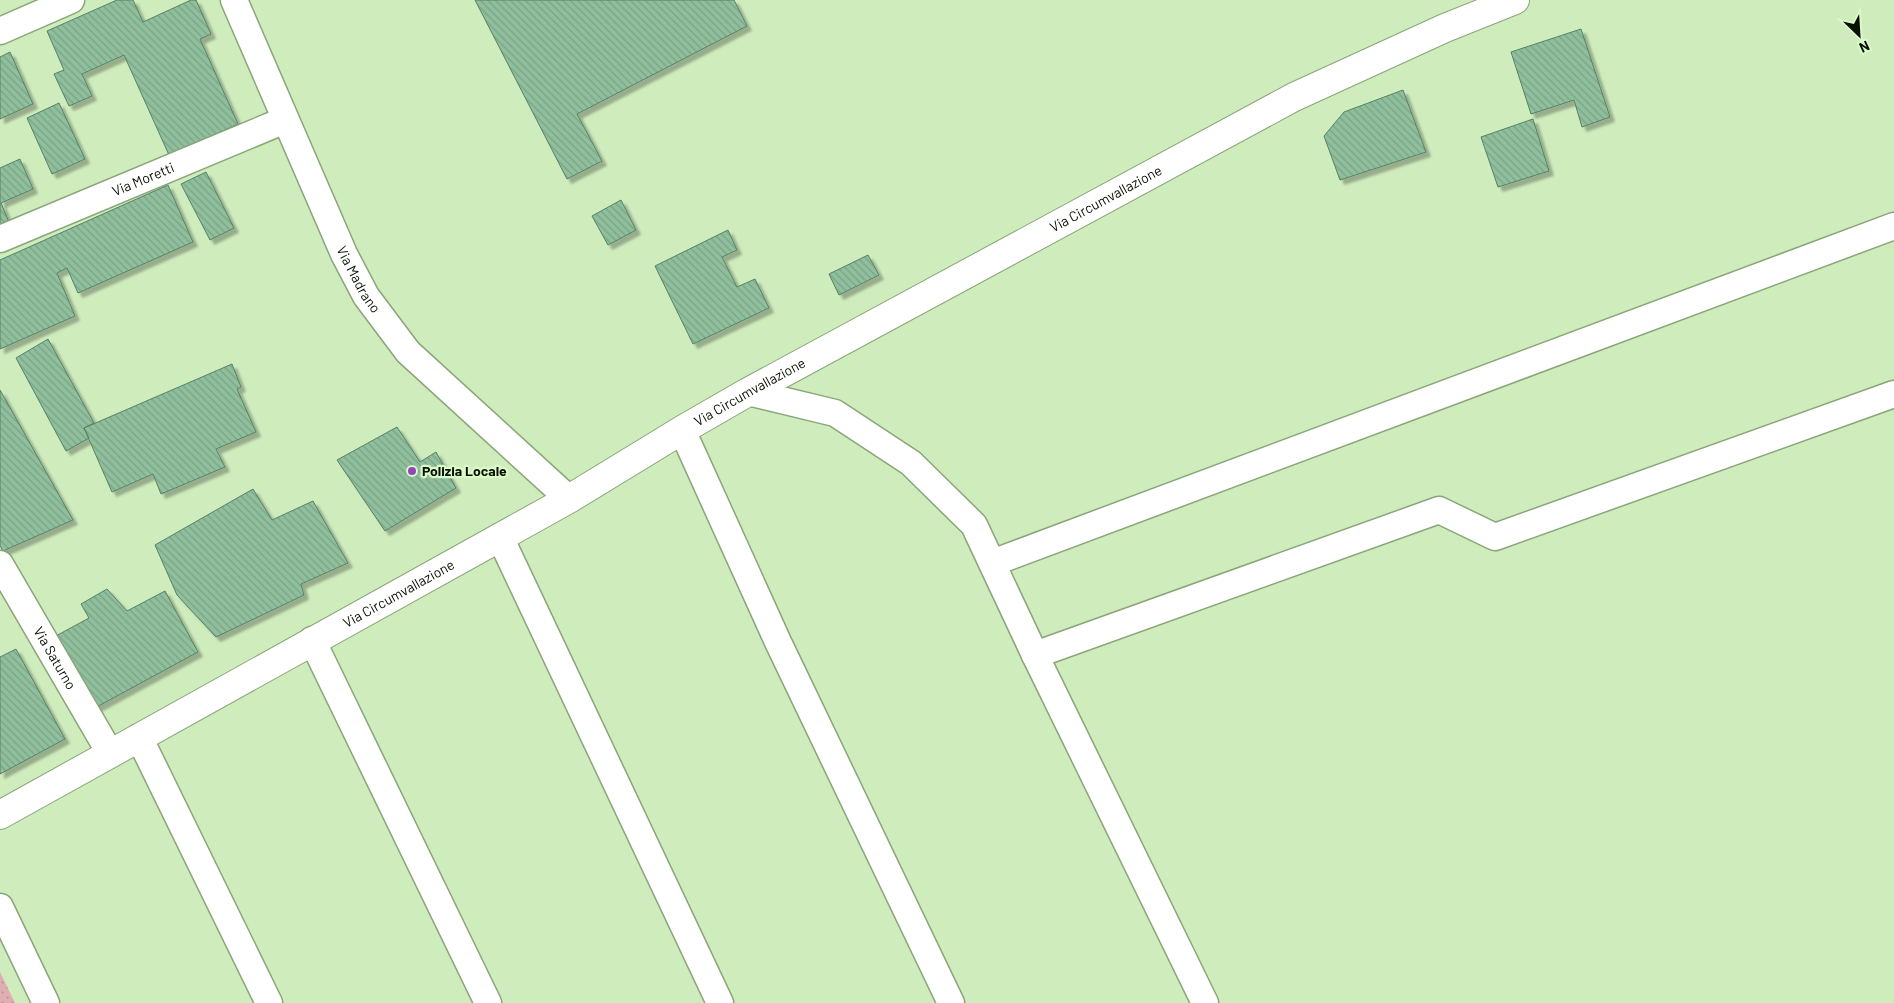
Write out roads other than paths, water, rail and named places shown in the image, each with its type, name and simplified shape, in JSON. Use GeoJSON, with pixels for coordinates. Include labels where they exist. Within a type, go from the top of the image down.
{"type":"FeatureCollection","features":[{"type":"Feature","properties":{"kind":"main road","name":"Via Circumvallazione"},"geometry":{"type":"LineString","coordinates":[[0,816],[312,640],[569,499],[748,392],[1294,97],[1445,28],[1515,0]]}},
{"type":"Feature","properties":{"kind":"street"},"geometry":{"type":"LineString","coordinates":[[0,31],[71,0]]}},
{"type":"Feature","properties":{"kind":"street","name":"Via Madrano"},"geometry":{"type":"LineString","coordinates":[[234,0],[344,254],[366,296],[408,352],[569,499]]}},
{"type":"Feature","properties":{"kind":"street","name":"Via Moretti"},"geometry":{"type":"LineString","coordinates":[[0,240],[286,120]]}},
{"type":"Feature","properties":{"kind":"street"},"geometry":{"type":"LineString","coordinates":[[992,563],[1894,226]]}},
{"type":"Feature","properties":{"kind":"street"},"geometry":{"type":"LineString","coordinates":[[748,392],[835,413],[911,463],[974,526],[1196,1000]]}},
{"type":"Feature","properties":{"kind":"street"},"geometry":{"type":"LineString","coordinates":[[1035,654],[1439,510],[1495,537],[1894,394]]}},
{"type":"Feature","properties":{"kind":"street"},"geometry":{"type":"LineString","coordinates":[[682,430],[778,642],[951,1003]]}},
{"type":"Feature","properties":{"kind":"street"},"geometry":{"type":"LineString","coordinates":[[500,537],[720,1003]]}},
{"type":"Feature","properties":{"kind":"street","name":"Via Saturno"},"geometry":{"type":"LineString","coordinates":[[0,564],[110,753]]}},
{"type":"Feature","properties":{"kind":"street"},"geometry":{"type":"LineString","coordinates":[[312,640],[488,1003]]}},
{"type":"Feature","properties":{"kind":"street"},"geometry":{"type":"LineString","coordinates":[[139,737],[269,1003]]}},
{"type":"Feature","properties":{"kind":"street"},"geometry":{"type":"LineString","coordinates":[[0,907],[46,1003]]}},
{"type":"Feature","properties":{"kind":"place","name":"Polizia Locale"},"geometry":{"type":"Point","coordinates":[412,471]}}]}
